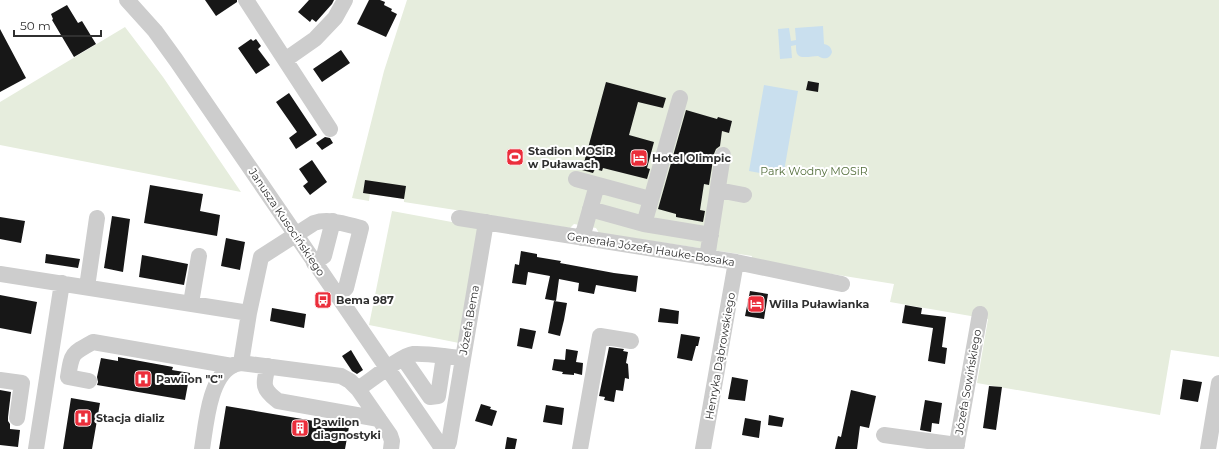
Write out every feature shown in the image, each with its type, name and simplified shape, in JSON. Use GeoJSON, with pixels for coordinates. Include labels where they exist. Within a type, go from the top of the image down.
{"type":"FeatureCollection","features":[{"type":"Feature","properties":{"kind":"street"},"geometry":{"type":"LineString","coordinates":[[246,0],[330,129]]}},
{"type":"Feature","properties":{"kind":"street"},"geometry":{"type":"LineString","coordinates":[[285,60],[315,39],[336,18],[345,0]]}},
{"type":"Feature","properties":{"kind":"street","name":"Janusza Kusocińskiego"},"geometry":{"type":"LineString","coordinates":[[133,2],[172,54],[440,445],[441,449]]}},
{"type":"Feature","properties":{"kind":"street"},"geometry":{"type":"LineString","coordinates":[[644,224],[680,98]]}},
{"type":"Feature","properties":{"kind":"street"},"geometry":{"type":"LineString","coordinates":[[707,258],[723,155]]}},
{"type":"Feature","properties":{"kind":"street"},"geometry":{"type":"LineString","coordinates":[[576,179],[650,199]]}},
{"type":"Feature","properties":{"kind":"street"},"geometry":{"type":"LineString","coordinates":[[582,238],[597,185]]}},
{"type":"Feature","properties":{"kind":"street"},"geometry":{"type":"LineString","coordinates":[[718,190],[744,195]]}},
{"type":"Feature","properties":{"kind":"street"},"geometry":{"type":"LineString","coordinates":[[590,209],[644,224],[711,235]]}},
{"type":"Feature","properties":{"kind":"street"},"geometry":{"type":"LineString","coordinates":[[87,287],[98,218]]}},
{"type":"Feature","properties":{"kind":"street","name":"Generała Józefa Hauke-Bosaka"},"geometry":{"type":"LineString","coordinates":[[459,218],[736,262],[842,284]]}},
{"type":"Feature","properties":{"kind":"street"},"geometry":{"type":"LineString","coordinates":[[202,449],[215,385],[226,370],[237,364],[250,313],[261,257],[314,223],[321,221],[333,221],[360,228],[346,288],[337,296]]}},
{"type":"Feature","properties":{"kind":"street"},"geometry":{"type":"LineString","coordinates":[[314,263],[324,256],[333,221]]}},
{"type":"Feature","properties":{"kind":"street","name":"Józefa Bema"},"geometry":{"type":"LineString","coordinates":[[446,449],[449,442],[486,222]]}},
{"type":"Feature","properties":{"kind":"street"},"geometry":{"type":"LineString","coordinates":[[192,304],[199,256]]}},
{"type":"Feature","properties":{"kind":"street","name":"Henryka Dąbrowskiego"},"geometry":{"type":"LineString","coordinates":[[703,449],[736,262]]}},
{"type":"Feature","properties":{"kind":"street"},"geometry":{"type":"LineString","coordinates":[[0,274],[250,313]]}},
{"type":"Feature","properties":{"kind":"street"},"geometry":{"type":"LineString","coordinates":[[36,449],[62,283]]}},
{"type":"Feature","properties":{"kind":"street","name":"Józefa Sowińskiego"},"geometry":{"type":"LineString","coordinates":[[956,447],[980,314]]}},
{"type":"Feature","properties":{"kind":"street"},"geometry":{"type":"LineString","coordinates":[[580,449],[600,336],[632,341]]}},
{"type":"Feature","properties":{"kind":"street"},"geometry":{"type":"LineString","coordinates":[[89,381],[68,377],[71,359],[75,353],[93,342],[237,364],[268,366],[341,376],[350,381],[358,389],[390,435],[392,441],[391,449]]}},
{"type":"Feature","properties":{"kind":"street"},"geometry":{"type":"LineString","coordinates":[[358,389],[386,368],[412,354],[463,358]]}},
{"type":"Feature","properties":{"kind":"street"},"geometry":{"type":"LineString","coordinates":[[403,358],[430,397],[438,396],[444,356]]}},
{"type":"Feature","properties":{"kind":"street"},"geometry":{"type":"LineString","coordinates":[[268,366],[264,386],[278,401],[378,419]]}},
{"type":"Feature","properties":{"kind":"street"},"geometry":{"type":"LineString","coordinates":[[0,380],[22,383],[17,418]]}},
{"type":"Feature","properties":{"kind":"street"},"geometry":{"type":"LineString","coordinates":[[1208,449],[1219,383]]}},
{"type":"Feature","properties":{"kind":"street"},"geometry":{"type":"LineString","coordinates":[[426,426],[445,422],[453,418]]}},
{"type":"Feature","properties":{"kind":"street"},"geometry":{"type":"LineString","coordinates":[[884,435],[956,447]]}},
{"type":"Feature","properties":{"kind":"green space","name":"Park Wodny MOSiR"},"geometry":{"type":"Polygon","coordinates":[[[407,0],[1219,0],[1219,357],[1171,350],[1160,415],[977,383],[988,319],[890,302],[894,284],[751,261],[752,256],[599,233],[596,228],[574,224],[570,228],[404,202],[404,199],[370,194],[369,201],[352,198],[384,71],[407,0]]]}},
{"type":"Feature","properties":{"kind":"green space"},"geometry":{"type":"Polygon","coordinates":[[[125,27],[163,77],[241,192],[0,145],[0,102],[125,27]]]}},
{"type":"Feature","properties":{"kind":"green space"},"geometry":{"type":"Polygon","coordinates":[[[392,211],[479,227],[459,343],[369,325],[392,211]]]}},
{"type":"Feature","properties":{"kind":"water"},"geometry":{"type":"Polygon","coordinates":[[[823,26],[824,44],[830,46],[832,52],[828,57],[800,56],[797,53],[796,45],[791,46],[792,58],[780,59],[778,29],[789,28],[791,41],[796,40],[795,28],[823,26]]]}},
{"type":"Feature","properties":{"kind":"water"},"geometry":{"type":"Polygon","coordinates":[[[764,85],[798,91],[783,177],[749,171],[764,85]]]}},
{"type":"Feature","properties":{"kind":"building"},"geometry":{"type":"Polygon","coordinates":[[[205,0],[237,0],[237,2],[216,16],[205,0]]]}},
{"type":"Feature","properties":{"kind":"building"},"geometry":{"type":"Polygon","coordinates":[[[309,0],[334,0],[316,22],[312,19],[310,22],[298,12],[309,0]]]}},
{"type":"Feature","properties":{"kind":"building"},"geometry":{"type":"Polygon","coordinates":[[[369,0],[380,0],[385,2],[384,5],[392,9],[391,11],[397,14],[386,37],[357,24],[369,0]]]}},
{"type":"Feature","properties":{"kind":"building"},"geometry":{"type":"Polygon","coordinates":[[[67,5],[78,23],[82,21],[96,44],[74,57],[52,20],[51,14],[67,5]]]}},
{"type":"Feature","properties":{"kind":"building"},"geometry":{"type":"Polygon","coordinates":[[[0,29],[26,78],[0,92],[0,29]]]}},
{"type":"Feature","properties":{"kind":"building"},"geometry":{"type":"Polygon","coordinates":[[[251,39],[253,41],[256,39],[261,46],[258,49],[270,65],[256,74],[238,48],[251,39]]]}},
{"type":"Feature","properties":{"kind":"building"},"geometry":{"type":"Polygon","coordinates":[[[341,50],[350,63],[322,82],[313,69],[341,50]]]}},
{"type":"Feature","properties":{"kind":"building"},"geometry":{"type":"Polygon","coordinates":[[[808,81],[819,83],[818,92],[806,90],[808,81]]]}},
{"type":"Feature","properties":{"kind":"building"},"geometry":{"type":"Polygon","coordinates":[[[606,82],[666,98],[663,108],[638,102],[629,135],[654,142],[647,168],[650,169],[647,179],[603,168],[602,171],[595,169],[593,173],[582,170],[606,82]]]}},
{"type":"Feature","properties":{"kind":"building"},"geometry":{"type":"Polygon","coordinates":[[[289,93],[317,135],[296,149],[289,138],[297,132],[276,102],[289,93]]]}},
{"type":"Feature","properties":{"kind":"building"},"geometry":{"type":"Polygon","coordinates":[[[686,110],[717,119],[718,117],[732,121],[729,133],[722,131],[720,146],[716,149],[714,154],[709,185],[704,184],[700,210],[705,211],[703,222],[676,217],[676,214],[658,209],[686,110]]]}},
{"type":"Feature","properties":{"kind":"building"},"geometry":{"type":"Polygon","coordinates":[[[325,137],[330,138],[333,143],[322,150],[316,143],[325,137]]]}},
{"type":"Feature","properties":{"kind":"building"},"geometry":{"type":"Polygon","coordinates":[[[312,160],[327,182],[310,195],[303,186],[308,182],[299,169],[312,160]]]}},
{"type":"Feature","properties":{"kind":"building"},"geometry":{"type":"Polygon","coordinates":[[[365,180],[406,186],[404,199],[363,193],[365,180]]]}},
{"type":"Feature","properties":{"kind":"building"},"geometry":{"type":"Polygon","coordinates":[[[150,185],[203,194],[200,211],[220,215],[217,236],[144,223],[150,185]]]}},
{"type":"Feature","properties":{"kind":"building"},"geometry":{"type":"Polygon","coordinates":[[[112,216],[130,219],[123,272],[104,268],[112,216]]]}},
{"type":"Feature","properties":{"kind":"building"},"geometry":{"type":"Polygon","coordinates":[[[0,217],[25,221],[21,243],[0,239],[0,217]]]}},
{"type":"Feature","properties":{"kind":"building"},"geometry":{"type":"Polygon","coordinates":[[[226,238],[245,242],[240,270],[221,266],[226,238]]]}},
{"type":"Feature","properties":{"kind":"building"},"geometry":{"type":"Polygon","coordinates":[[[521,251],[537,254],[537,257],[561,261],[560,263],[638,276],[636,292],[596,285],[594,294],[578,291],[579,283],[559,279],[556,301],[545,299],[550,276],[528,272],[526,285],[512,283],[515,264],[519,265],[521,251]]]}},
{"type":"Feature","properties":{"kind":"building"},"geometry":{"type":"Polygon","coordinates":[[[46,254],[80,259],[78,268],[45,263],[46,254]]]}},
{"type":"Feature","properties":{"kind":"building"},"geometry":{"type":"Polygon","coordinates":[[[142,255],[188,264],[184,285],[139,277],[142,255]]]}},
{"type":"Feature","properties":{"kind":"building"},"geometry":{"type":"Polygon","coordinates":[[[750,291],[768,294],[764,319],[745,316],[750,291]]]}},
{"type":"Feature","properties":{"kind":"building"},"geometry":{"type":"Polygon","coordinates":[[[0,295],[37,302],[31,334],[0,328],[0,295]]]}},
{"type":"Feature","properties":{"kind":"building"},"geometry":{"type":"Polygon","coordinates":[[[554,301],[567,303],[560,336],[548,333],[554,301]]]}},
{"type":"Feature","properties":{"kind":"building"},"geometry":{"type":"Polygon","coordinates":[[[905,305],[922,308],[921,314],[946,317],[942,347],[947,348],[945,364],[928,361],[933,328],[902,323],[905,305]]]}},
{"type":"Feature","properties":{"kind":"building"},"geometry":{"type":"Polygon","coordinates":[[[272,308],[306,314],[304,328],[270,321],[272,308]]]}},
{"type":"Feature","properties":{"kind":"building"},"geometry":{"type":"Polygon","coordinates":[[[660,308],[679,311],[678,324],[658,322],[660,308]]]}},
{"type":"Feature","properties":{"kind":"building"},"geometry":{"type":"Polygon","coordinates":[[[520,328],[536,331],[532,349],[517,346],[520,328]]]}},
{"type":"Feature","properties":{"kind":"building"},"geometry":{"type":"Polygon","coordinates":[[[681,334],[700,337],[692,361],[677,358],[681,334]]]}},
{"type":"Feature","properties":{"kind":"building"},"geometry":{"type":"Polygon","coordinates":[[[609,347],[624,349],[623,351],[628,352],[626,363],[628,364],[629,379],[625,378],[623,391],[616,390],[614,402],[604,400],[605,397],[599,396],[609,347]]]}},
{"type":"Feature","properties":{"kind":"building"},"geometry":{"type":"Polygon","coordinates":[[[566,349],[578,351],[576,362],[583,363],[582,375],[574,373],[574,375],[562,374],[563,372],[552,370],[554,359],[565,360],[566,349]]]}},
{"type":"Feature","properties":{"kind":"building"},"geometry":{"type":"Polygon","coordinates":[[[351,350],[363,370],[357,374],[352,371],[342,356],[351,350]]]}},
{"type":"Feature","properties":{"kind":"building","name":"Pawilon \"C\""},"geometry":{"type":"Polygon","coordinates":[[[118,357],[173,367],[172,370],[190,373],[185,400],[97,385],[101,358],[118,361],[118,357]]]}},
{"type":"Feature","properties":{"kind":"building"},"geometry":{"type":"Polygon","coordinates":[[[732,377],[748,380],[745,401],[728,399],[732,377]]]}},
{"type":"Feature","properties":{"kind":"building"},"geometry":{"type":"Polygon","coordinates":[[[1183,379],[1202,382],[1198,402],[1180,399],[1183,379]]]}},
{"type":"Feature","properties":{"kind":"building"},"geometry":{"type":"Polygon","coordinates":[[[989,386],[1002,387],[996,430],[983,428],[989,386]]]}},
{"type":"Feature","properties":{"kind":"building"},"geometry":{"type":"Polygon","coordinates":[[[0,390],[11,392],[8,421],[10,424],[10,429],[20,430],[18,447],[0,445],[0,390]]]}},
{"type":"Feature","properties":{"kind":"building"},"geometry":{"type":"Polygon","coordinates":[[[851,390],[876,396],[869,428],[860,426],[857,449],[835,449],[838,436],[841,437],[851,390]]]}},
{"type":"Feature","properties":{"kind":"building","name":"Stacja dializ"},"geometry":{"type":"Polygon","coordinates":[[[71,398],[100,403],[92,449],[63,449],[71,398]]]}},
{"type":"Feature","properties":{"kind":"building"},"geometry":{"type":"Polygon","coordinates":[[[925,400],[942,403],[939,424],[932,423],[931,432],[920,430],[925,400]]]}},
{"type":"Feature","properties":{"kind":"building"},"geometry":{"type":"Polygon","coordinates":[[[481,404],[491,407],[490,409],[497,411],[492,426],[475,421],[481,404]]]}},
{"type":"Feature","properties":{"kind":"building"},"geometry":{"type":"Polygon","coordinates":[[[546,405],[564,408],[562,425],[543,422],[546,405]]]}},
{"type":"Feature","properties":{"kind":"building","name":"Pawilon diagnostyki"},"geometry":{"type":"Polygon","coordinates":[[[226,406],[349,427],[345,449],[219,449],[226,406]]]}},
{"type":"Feature","properties":{"kind":"building"},"geometry":{"type":"Polygon","coordinates":[[[769,415],[784,418],[782,427],[768,425],[769,415]]]}},
{"type":"Feature","properties":{"kind":"building"},"geometry":{"type":"Polygon","coordinates":[[[745,418],[761,421],[759,438],[742,435],[745,418]]]}},
{"type":"Feature","properties":{"kind":"building"},"geometry":{"type":"Polygon","coordinates":[[[507,437],[517,439],[515,449],[505,449],[507,437]]]}},
{"type":"Feature","properties":{"kind":"place","name":"Stadion MOSiR w Puławach"},"geometry":{"type":"Point","coordinates":[515,157]}},
{"type":"Feature","properties":{"kind":"place","name":"Hotel Olimpic"},"geometry":{"type":"Point","coordinates":[639,158]}},
{"type":"Feature","properties":{"kind":"place","name":"Bema 987"},"geometry":{"type":"Point","coordinates":[323,300]}},
{"type":"Feature","properties":{"kind":"place","name":"Willa Puławianka"},"geometry":{"type":"Point","coordinates":[756,304]}},
{"type":"Feature","properties":{"kind":"place","name":"Pawilon \"C\""},"geometry":{"type":"Point","coordinates":[143,379]}},
{"type":"Feature","properties":{"kind":"place","name":"Stacja dializ"},"geometry":{"type":"Point","coordinates":[83,418]}},
{"type":"Feature","properties":{"kind":"place","name":"Pawilon diagnostyki"},"geometry":{"type":"Point","coordinates":[300,428]}}]}
